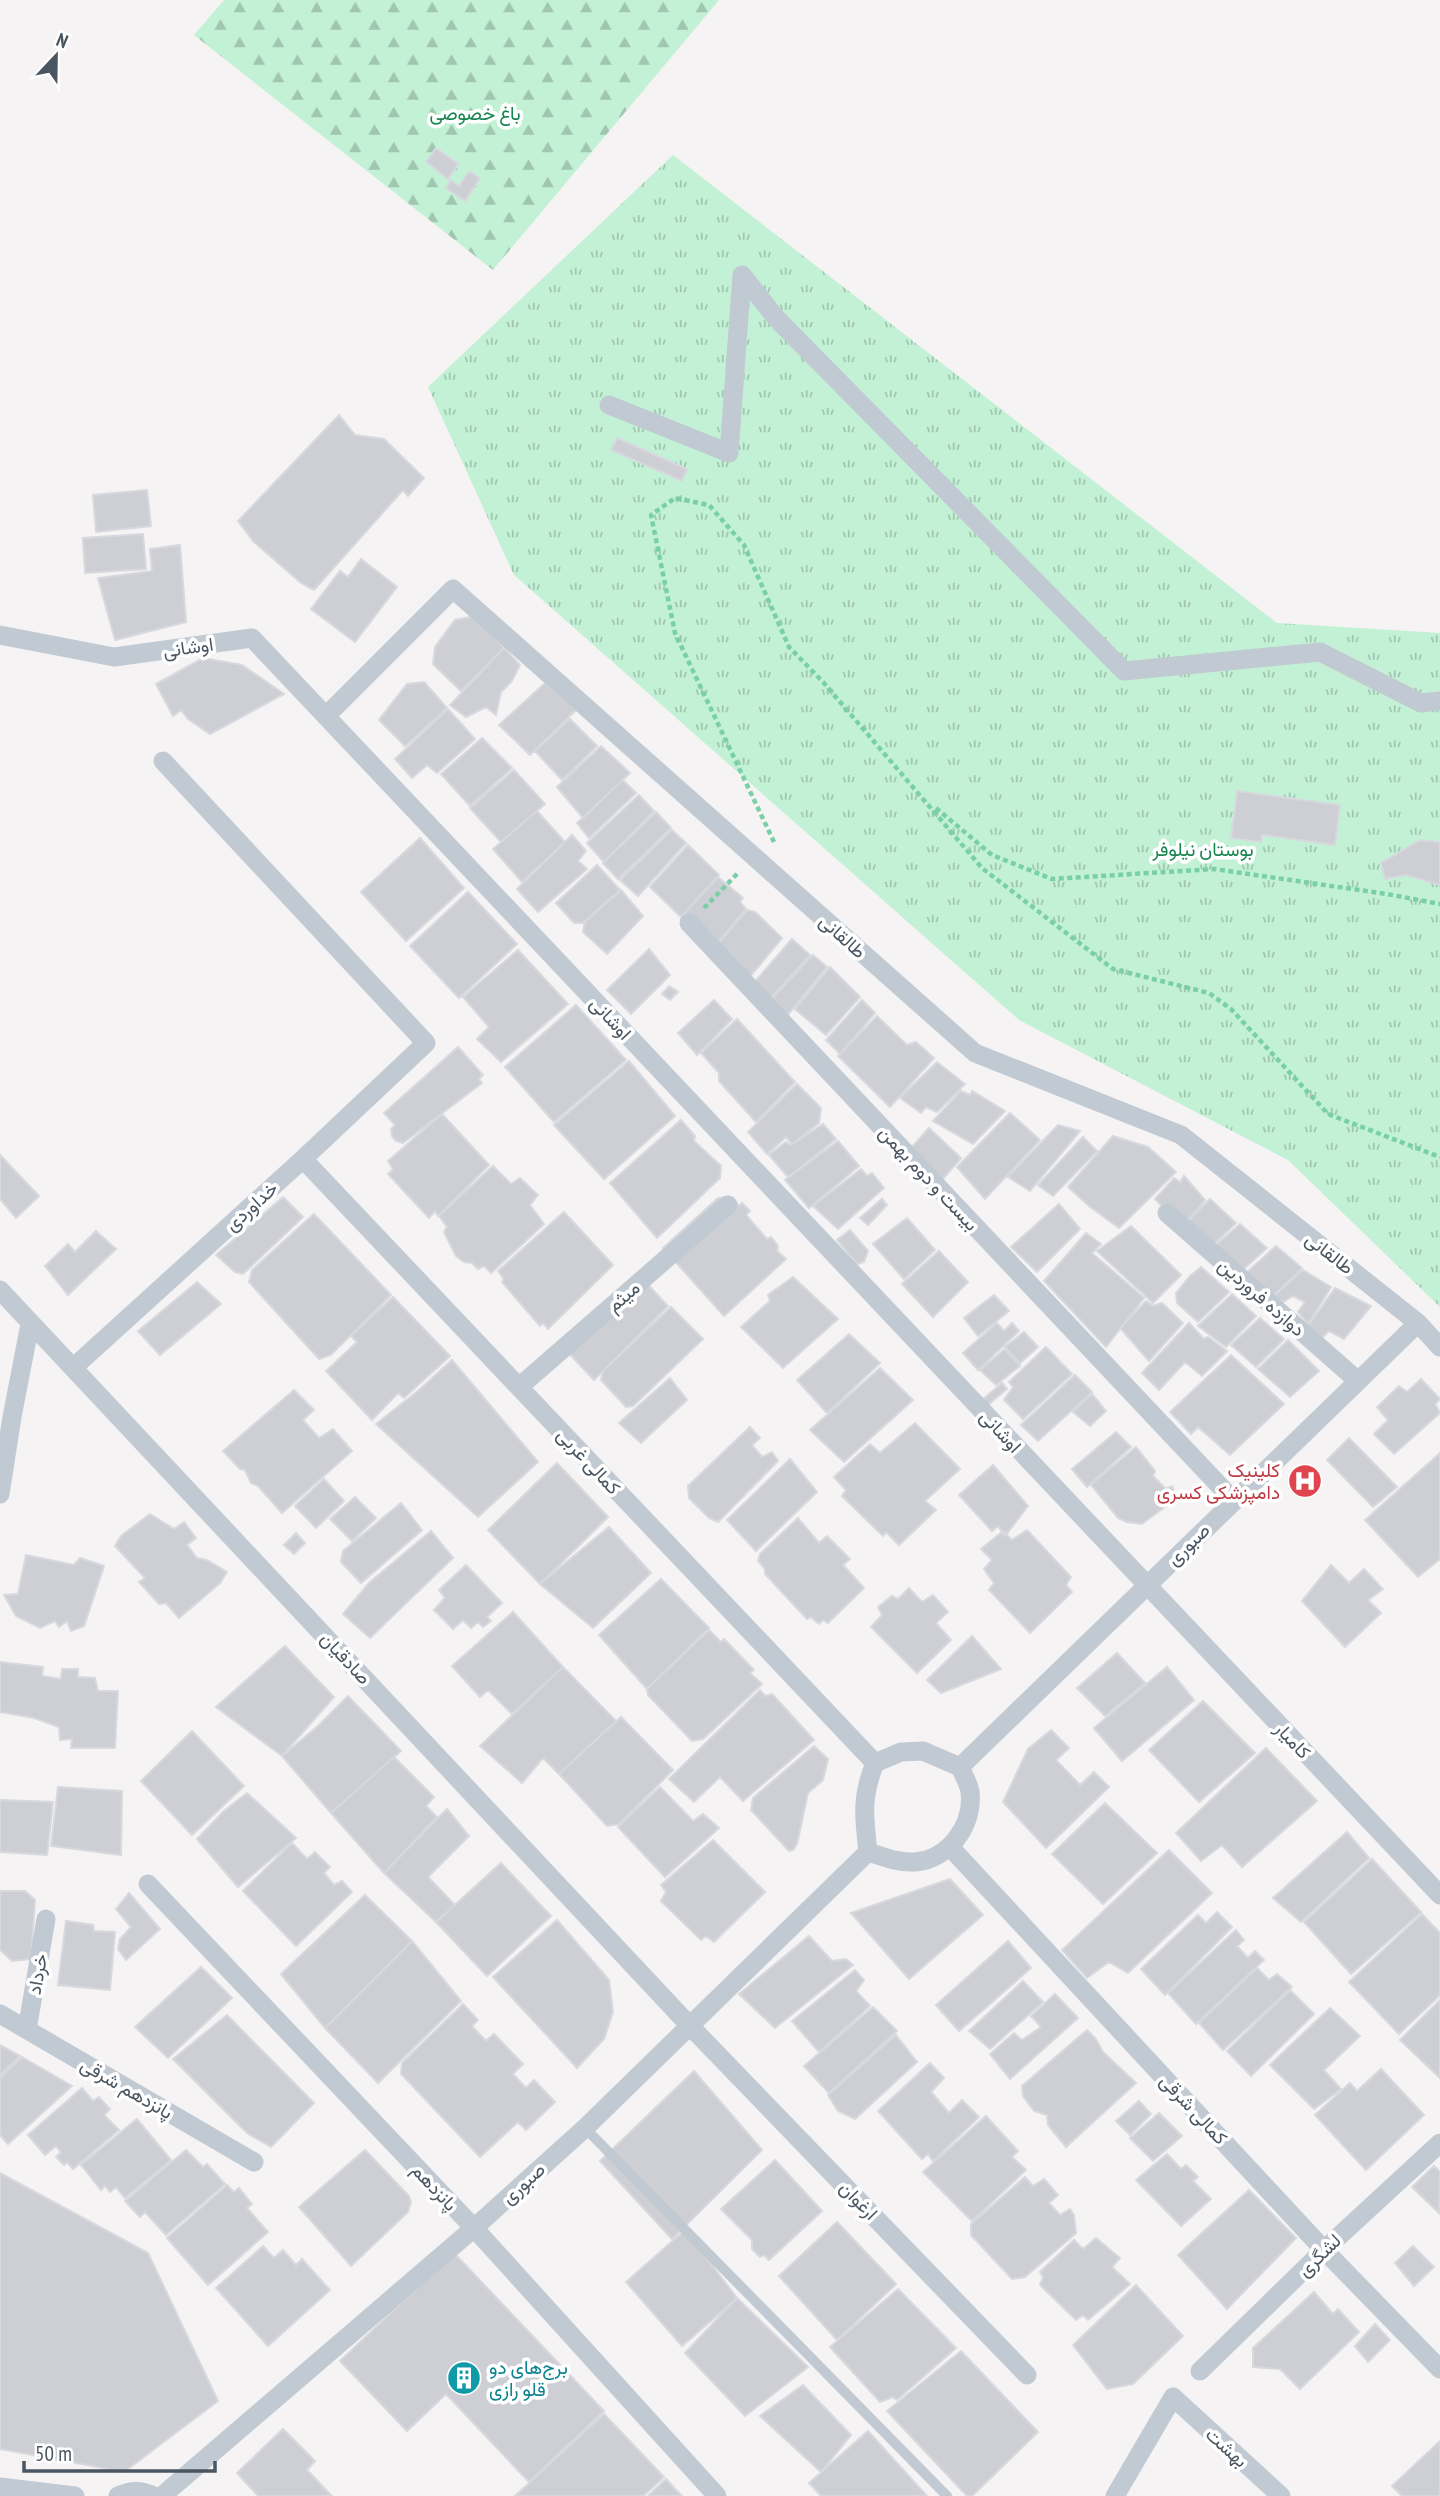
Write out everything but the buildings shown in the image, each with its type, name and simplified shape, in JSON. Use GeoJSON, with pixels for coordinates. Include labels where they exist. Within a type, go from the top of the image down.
{"type":"FeatureCollection","features":[{"type":"Feature","properties":{"kind":"street"},"geometry":{"type":"LineString","coordinates":[[609,405],[729,453],[742,275],[776,318],[1124,671],[1320,652],[1421,704],[1440,701]]}},
{"type":"Feature","properties":{"kind":"street","name":"طالقانی"},"geometry":{"type":"LineString","coordinates":[[326,716],[453,589],[975,1053],[1181,1135],[1418,1323],[1440,1347]]}},
{"type":"Feature","properties":{"kind":"street","name":"اوشانی"},"geometry":{"type":"LineString","coordinates":[[0,635],[114,657],[253,638],[1146,1585]]}},
{"type":"Feature","properties":{"kind":"street","name":"خداوردی"},"geometry":{"type":"LineString","coordinates":[[74,1367],[426,1043],[163,761]]}},
{"type":"Feature","properties":{"kind":"street","name":"بیست و دوم بهمن"},"geometry":{"type":"LineString","coordinates":[[689,923],[1234,1501]]}},
{"type":"Feature","properties":{"kind":"street","name":"کمالی غربی"},"geometry":{"type":"LineString","coordinates":[[303,1158],[875,1763]]}},
{"type":"Feature","properties":{"kind":"street","name":"میثم"},"geometry":{"type":"LineString","coordinates":[[519,1387],[728,1205]]}},
{"type":"Feature","properties":{"kind":"street","name":"دوازده فروردین"},"geometry":{"type":"LineString","coordinates":[[1167,1213],[1358,1381]]}},
{"type":"Feature","properties":{"kind":"street","name":"صادقیان"},"geometry":{"type":"LineString","coordinates":[[0,1290],[690,2026]]}},
{"type":"Feature","properties":{"kind":"street","name":"صبوری"},"geometry":{"type":"LineString","coordinates":[[960,1767],[1418,1323]]}},
{"type":"Feature","properties":{"kind":"street"},"geometry":{"type":"LineString","coordinates":[[0,1494],[30,1324]]}},
{"type":"Feature","properties":{"kind":"street","name":"کامیار"},"geometry":{"type":"LineString","coordinates":[[1146,1585],[1440,1895]]}},
{"type":"Feature","properties":{"kind":"street"},"geometry":{"type":"LineString","coordinates":[[923,1751],[960,1767],[970,1790],[970,1812],[962,1831],[950,1847],[917,1862],[897,1861],[867,1852],[865,1795],[875,1763],[901,1752],[923,1751]]}},
{"type":"Feature","properties":{"kind":"street","name":"کمالی شرقی"},"geometry":{"type":"LineString","coordinates":[[950,1847],[1324,2250],[1440,2370]]}},
{"type":"Feature","properties":{"kind":"street","name":"صبوری"},"geometry":{"type":"LineString","coordinates":[[162,2496],[474,2228],[585,2128],[867,1852]]}},
{"type":"Feature","properties":{"kind":"street","name":"پانزدهم"},"geometry":{"type":"LineString","coordinates":[[148,1884],[474,2228],[718,2496]]}},
{"type":"Feature","properties":{"kind":"street","name":"خرداد"},"geometry":{"type":"LineString","coordinates":[[27,2030],[46,1919]]}},
{"type":"Feature","properties":{"kind":"street","name":"پانزدهم شرقی"},"geometry":{"type":"LineString","coordinates":[[0,2014],[254,2162]]}},
{"type":"Feature","properties":{"kind":"street","name":"ارغوان"},"geometry":{"type":"LineString","coordinates":[[690,2026],[1027,2375]]}},
{"type":"Feature","properties":{"kind":"street","name":"لشگری"},"geometry":{"type":"LineString","coordinates":[[1200,2371],[1324,2250],[1440,2143]]}},
{"type":"Feature","properties":{"kind":"street","name":"بهشت"},"geometry":{"type":"LineString","coordinates":[[1115,2496],[1173,2397],[1281,2496]]}},
{"type":"Feature","properties":{"kind":"street"},"geometry":{"type":"LineString","coordinates":[[0,2487],[75,2496]]}},
{"type":"Feature","properties":{"kind":"street"},"geometry":{"type":"LineString","coordinates":[[118,2496],[134,2491],[147,2492],[154,2496]]}},
{"type":"Feature","properties":{"kind":"lane"},"geometry":{"type":"LineString","coordinates":[[585,2128],[947,2496]]}},
{"type":"Feature","properties":{"kind":"path"},"geometry":{"type":"LineString","coordinates":[[776,847],[675,634],[651,515],[675,498],[709,505],[744,545],[789,647],[925,798],[982,868],[1113,970],[1209,993],[1231,1009],[1328,1114],[1440,1157]]}},
{"type":"Feature","properties":{"kind":"path"},"geometry":{"type":"LineString","coordinates":[[925,798],[992,855],[1052,880],[1214,869],[1440,904]]}},
{"type":"Feature","properties":{"kind":"path"},"geometry":{"type":"LineString","coordinates":[[689,923],[755,857]]}},
{"type":"Feature","properties":{"kind":"green space","name":"باغ خصوصی"},"geometry":{"type":"Polygon","coordinates":[[[224,0],[719,0],[493,270],[194,35],[224,0]]]}},
{"type":"Feature","properties":{"kind":"green space","name":"بوستان نیلوفر"},"geometry":{"type":"Polygon","coordinates":[[[673,155],[1277,623],[1440,633],[1440,1307],[1288,1160],[1019,1020],[514,575],[428,387],[673,155]]]}},
{"type":"Feature","properties":{"kind":"place","name":"کلینیک دامپزشکی کسری"},"geometry":{"type":"Point","coordinates":[1305,1481]}},
{"type":"Feature","properties":{"kind":"place","name":"برج‌های دو قلو رازی"},"geometry":{"type":"Point","coordinates":[464,2378]}}]}
